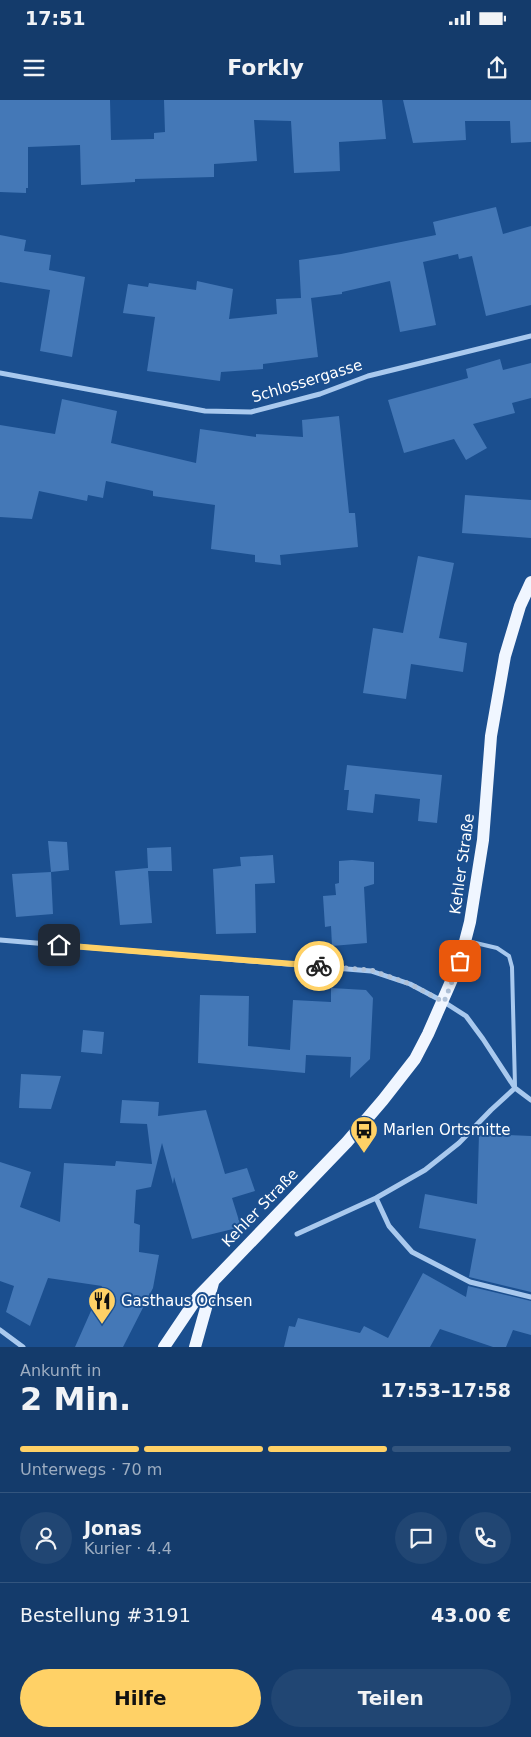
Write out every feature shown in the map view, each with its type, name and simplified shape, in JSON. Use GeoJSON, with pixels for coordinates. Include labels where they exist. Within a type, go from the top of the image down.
{"type":"FeatureCollection","features":[{"type":"Feature","properties":{"kind":"main road","name":"Kehler Straße"},"geometry":{"type":"LineString","coordinates":[[164,1347],[197,1298],[347,1142],[383,1100],[415,1059],[444,1002],[460,961],[478,878],[483,840],[491,736],[505,656],[520,606],[531,582]]}},
{"type":"Feature","properties":{"kind":"main road","name":"Kehler Straße"},"geometry":{"type":"LineString","coordinates":[[195,1347],[215,1278]]}},
{"type":"Feature","properties":{"kind":"street","name":"Schlossergasse"},"geometry":{"type":"LineString","coordinates":[[0,372],[205,411],[251,412],[320,394],[368,376],[531,336]]}},
{"type":"Feature","properties":{"kind":"street"},"geometry":{"type":"LineString","coordinates":[[0,940],[371,970],[410,984],[466,1016],[515,1088],[531,1100]]}},
{"type":"Feature","properties":{"kind":"street"},"geometry":{"type":"LineString","coordinates":[[297,1234],[376,1198],[425,1170],[459,1143],[490,1110],[515,1088]]}},
{"type":"Feature","properties":{"kind":"street"},"geometry":{"type":"LineString","coordinates":[[376,1198],[389,1226],[412,1252],[470,1282],[531,1297]]}},
{"type":"Feature","properties":{"kind":"street"},"geometry":{"type":"LineString","coordinates":[[0,1330],[23,1347]]}},
{"type":"Feature","properties":{"kind":"lane"},"geometry":{"type":"LineString","coordinates":[[465,940],[497,948],[509,956],[512,967],[515,1088]]}},
{"type":"Feature","properties":{"kind":"building"},"geometry":{"type":"Polygon","coordinates":[[[0,100],[110,100],[111,140],[154,139],[154,133],[165,132],[164,100],[382,100],[386,139],[339,142],[340,171],[294,173],[291,121],[254,120],[257,161],[214,164],[214,177],[135,179],[135,182],[81,185],[80,145],[28,147],[28,188],[26,188],[26,193],[0,192],[0,100]]]}},
{"type":"Feature","properties":{"kind":"building"},"geometry":{"type":"Polygon","coordinates":[[[403,100],[531,100],[531,142],[511,143],[510,121],[465,121],[466,140],[413,143],[403,100]]]}},
{"type":"Feature","properties":{"kind":"building"},"geometry":{"type":"Polygon","coordinates":[[[496,207],[503,234],[531,226],[531,305],[486,316],[472,256],[459,259],[458,254],[423,262],[436,325],[400,332],[390,281],[342,292],[342,294],[311,298],[318,357],[263,364],[263,369],[221,372],[220,381],[147,371],[155,317],[123,313],[128,284],[148,287],[149,283],[196,290],[197,281],[233,289],[229,319],[277,314],[276,299],[301,298],[299,260],[341,254],[436,235],[433,222],[496,207]]]}},
{"type":"Feature","properties":{"kind":"building"},"geometry":{"type":"Polygon","coordinates":[[[0,235],[26,240],[24,251],[51,255],[49,270],[85,277],[72,357],[40,351],[50,290],[0,282],[0,235]]]}},
{"type":"Feature","properties":{"kind":"building"},"geometry":{"type":"Polygon","coordinates":[[[500,359],[503,370],[531,363],[531,398],[512,403],[515,413],[473,424],[487,448],[466,460],[454,439],[404,453],[388,400],[468,378],[466,369],[500,359]]]}},
{"type":"Feature","properties":{"kind":"building"},"geometry":{"type":"Polygon","coordinates":[[[62,399],[117,411],[111,443],[196,463],[200,429],[256,437],[256,434],[303,437],[302,420],[339,416],[349,513],[355,513],[358,547],[280,555],[281,565],[255,562],[255,555],[211,549],[215,505],[153,496],[153,491],[106,481],[103,498],[88,495],[87,501],[39,491],[32,519],[0,517],[0,425],[55,434],[62,399]]]}},
{"type":"Feature","properties":{"kind":"building"},"geometry":{"type":"Polygon","coordinates":[[[465,495],[531,500],[531,538],[462,533],[465,495]]]}},
{"type":"Feature","properties":{"kind":"building"},"geometry":{"type":"Polygon","coordinates":[[[418,556],[454,563],[439,638],[467,643],[463,672],[411,664],[406,699],[363,693],[373,628],[403,633],[418,556]]]}},
{"type":"Feature","properties":{"kind":"building"},"geometry":{"type":"Polygon","coordinates":[[[347,765],[442,775],[437,823],[418,821],[420,799],[375,794],[373,813],[347,810],[349,790],[344,790],[347,765]]]}},
{"type":"Feature","properties":{"kind":"building"},"geometry":{"type":"Polygon","coordinates":[[[48,841],[67,842],[69,870],[51,872],[48,841]]]}},
{"type":"Feature","properties":{"kind":"building"},"geometry":{"type":"Polygon","coordinates":[[[171,847],[172,871],[148,871],[152,923],[120,925],[115,871],[148,868],[147,848],[171,847]]]}},
{"type":"Feature","properties":{"kind":"building"},"geometry":{"type":"Polygon","coordinates":[[[273,855],[275,883],[255,884],[256,933],[216,934],[213,869],[241,866],[240,857],[273,855]]]}},
{"type":"Feature","properties":{"kind":"building"},"geometry":{"type":"Polygon","coordinates":[[[339,861],[374,862],[374,884],[364,887],[367,943],[332,946],[331,926],[325,927],[323,896],[336,895],[335,884],[339,883],[339,861]]]}},
{"type":"Feature","properties":{"kind":"building"},"geometry":{"type":"Polygon","coordinates":[[[51,872],[53,914],[16,917],[12,874],[51,872]]]}},
{"type":"Feature","properties":{"kind":"building"},"geometry":{"type":"Polygon","coordinates":[[[331,988],[366,990],[373,998],[370,1059],[350,1078],[351,1057],[306,1055],[305,1073],[198,1063],[200,995],[249,996],[248,1046],[290,1050],[293,1000],[331,1002],[331,988]]]}},
{"type":"Feature","properties":{"kind":"building"},"geometry":{"type":"Polygon","coordinates":[[[83,1030],[104,1032],[102,1054],[81,1052],[83,1030]]]}},
{"type":"Feature","properties":{"kind":"building"},"geometry":{"type":"Polygon","coordinates":[[[21,1074],[61,1076],[51,1109],[19,1108],[21,1074]]]}},
{"type":"Feature","properties":{"kind":"building"},"geometry":{"type":"Polygon","coordinates":[[[122,1100],[159,1102],[158,1116],[206,1110],[225,1174],[247,1168],[255,1191],[232,1198],[241,1227],[192,1239],[174,1177],[173,1184],[162,1143],[151,1187],[136,1190],[134,1223],[140,1225],[139,1252],[159,1255],[153,1288],[123,1347],[75,1347],[102,1286],[48,1278],[30,1326],[6,1312],[14,1286],[0,1281],[0,1162],[31,1172],[20,1207],[60,1222],[64,1163],[115,1166],[116,1161],[152,1164],[147,1124],[120,1123],[122,1100]]]}},
{"type":"Feature","properties":{"kind":"building"},"geometry":{"type":"Polygon","coordinates":[[[479,1134],[531,1136],[531,1292],[469,1277],[476,1239],[419,1228],[425,1194],[477,1204],[479,1134]]]}},
{"type":"Feature","properties":{"kind":"building"},"geometry":{"type":"Polygon","coordinates":[[[423,1273],[466,1297],[468,1286],[531,1301],[531,1335],[513,1330],[506,1347],[493,1347],[440,1329],[430,1347],[284,1347],[289,1326],[295,1327],[298,1318],[360,1333],[364,1326],[388,1338],[423,1273]]]}},
{"type":"Feature","properties":{"kind":"way so far"},"geometry":{"type":"LineString","coordinates":[[319,966],[371,970],[410,984],[444,1002],[460,961]]}},
{"type":"Feature","properties":{"kind":"place","name":"Marlen Ortsmitte"},"geometry":{"type":"Point","coordinates":[364,1154]}},
{"type":"Feature","properties":{"kind":"place","name":"Gasthaus Ochsen"},"geometry":{"type":"Point","coordinates":[102,1325]}},
{"type":"Feature","properties":{"kind":"route"},"geometry":{"type":"LineString","coordinates":[[59,945],[319,966]]}}]}
